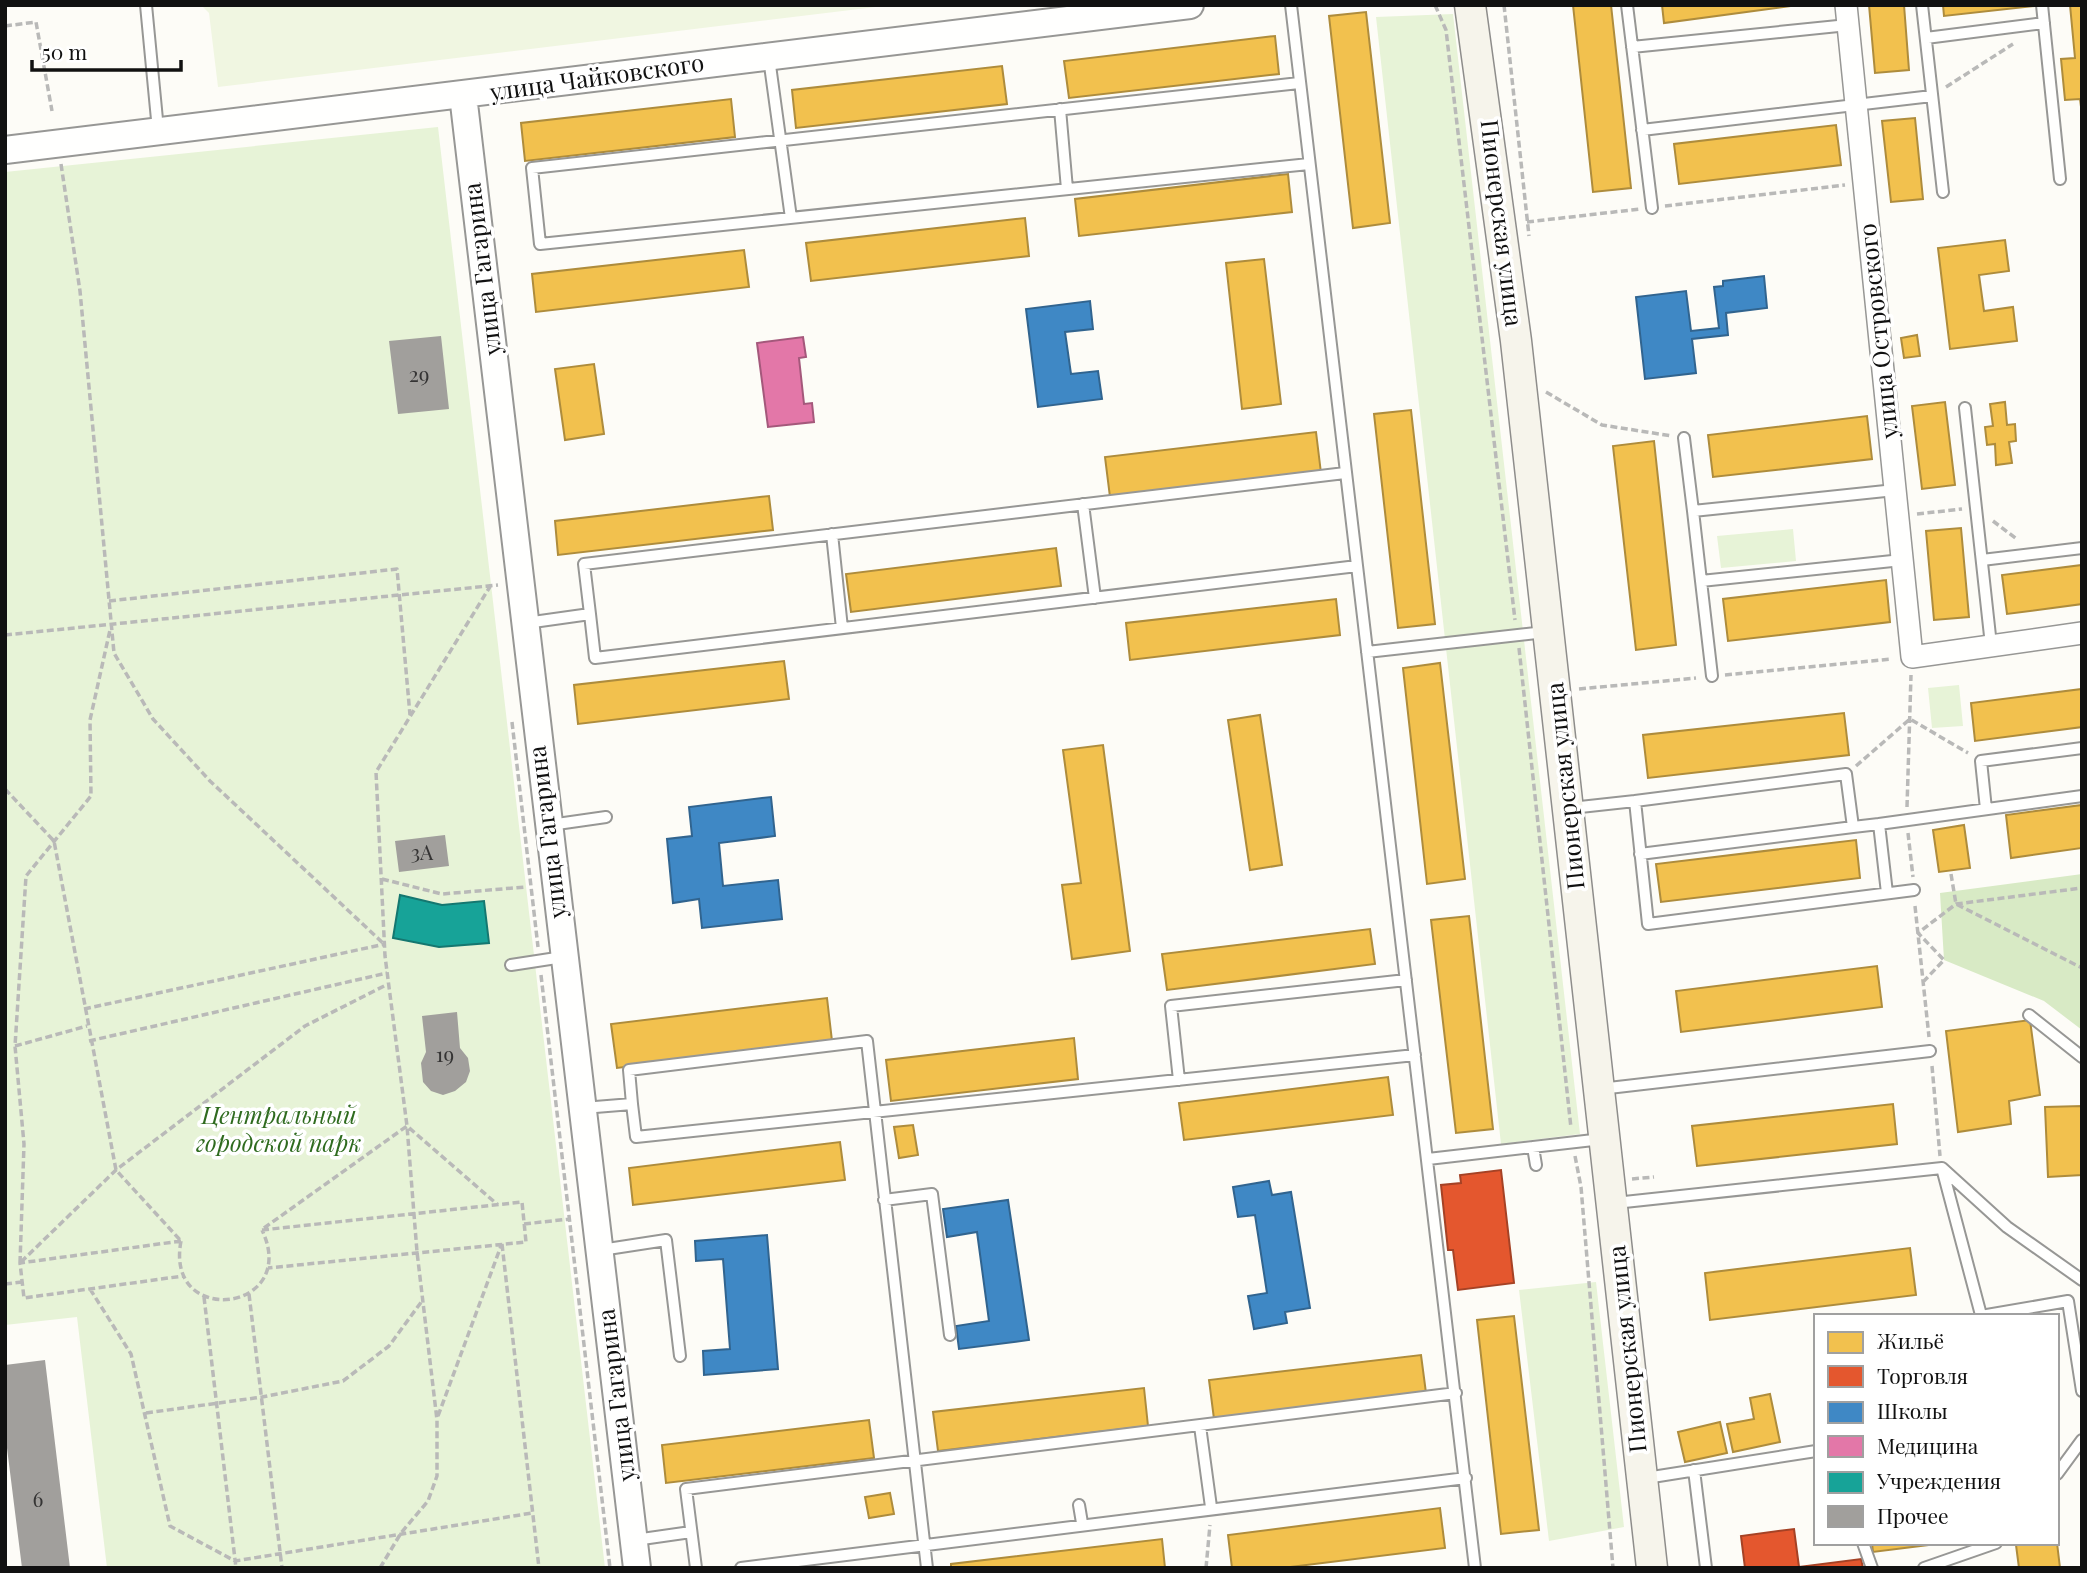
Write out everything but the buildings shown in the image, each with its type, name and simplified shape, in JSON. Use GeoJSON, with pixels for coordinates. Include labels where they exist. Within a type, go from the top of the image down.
{"type":"FeatureCollection","features":[{"type":"Feature","properties":{"kind":"main road","name":"Пионерская улица"},"geometry":{"type":"LineString","coordinates":[[1470,5],[1507,263],[1604,1139],[1619,1191],[1642,1478],[1652,1568]]}},
{"type":"Feature","properties":{"kind":"street","name":"улица Чайковского"},"geometry":{"type":"LineString","coordinates":[[5,150],[463,96],[1080,11],[1190,5]]}},
{"type":"Feature","properties":{"kind":"street","name":"улица Островского"},"geometry":{"type":"LineString","coordinates":[[1847,15],[1912,657]]}},
{"type":"Feature","properties":{"kind":"street","name":"улица Гагарина"},"geometry":{"type":"LineString","coordinates":[[463,96],[523,623],[638,1568]]}},
{"type":"Feature","properties":{"kind":"street"},"geometry":{"type":"LineString","coordinates":[[1912,657],[2082,633]]}},
{"type":"Feature","properties":{"kind":"lane"},"geometry":{"type":"LineString","coordinates":[[146,5],[159,133]]}},
{"type":"Feature","properties":{"kind":"lane"},"geometry":{"type":"LineString","coordinates":[[1291,5],[1475,1568]]}},
{"type":"Feature","properties":{"kind":"lane"},"geometry":{"type":"LineString","coordinates":[[1627,5],[1651,208]]}},
{"type":"Feature","properties":{"kind":"lane"},"geometry":{"type":"LineString","coordinates":[[1922,5],[1943,192]]}},
{"type":"Feature","properties":{"kind":"lane"},"geometry":{"type":"LineString","coordinates":[[2042,5],[2060,179]]}},
{"type":"Feature","properties":{"kind":"lane"},"geometry":{"type":"LineString","coordinates":[[1632,47],[1847,15]]}},
{"type":"Feature","properties":{"kind":"lane"},"geometry":{"type":"LineString","coordinates":[[1926,38],[2044,23]]}},
{"type":"Feature","properties":{"kind":"lane"},"geometry":{"type":"LineString","coordinates":[[769,55],[791,218]]}},
{"type":"Feature","properties":{"kind":"lane"},"geometry":{"type":"LineString","coordinates":[[1299,83],[532,168],[540,244],[1309,164]]}},
{"type":"Feature","properties":{"kind":"lane"},"geometry":{"type":"LineString","coordinates":[[1642,130],[1932,96]]}},
{"type":"Feature","properties":{"kind":"lane"},"geometry":{"type":"LineString","coordinates":[[1060,108],[1067,189]]}},
{"type":"Feature","properties":{"kind":"lane"},"geometry":{"type":"LineString","coordinates":[[1965,408],[1992,645]]}},
{"type":"Feature","properties":{"kind":"lane"},"geometry":{"type":"LineString","coordinates":[[1684,438],[1712,676]]}},
{"type":"Feature","properties":{"kind":"lane"},"geometry":{"type":"LineString","coordinates":[[1345,472],[584,564],[594,658],[1356,566]]}},
{"type":"Feature","properties":{"kind":"lane"},"geometry":{"type":"LineString","coordinates":[[1693,511],[1895,490]]}},
{"type":"Feature","properties":{"kind":"lane"},"geometry":{"type":"LineString","coordinates":[[1083,504],[1095,598]]}},
{"type":"Feature","properties":{"kind":"lane"},"geometry":{"type":"LineString","coordinates":[[832,534],[842,628]]}},
{"type":"Feature","properties":{"kind":"lane"},"geometry":{"type":"LineString","coordinates":[[1982,561],[2082,548]]}},
{"type":"Feature","properties":{"kind":"lane"},"geometry":{"type":"LineString","coordinates":[[1701,582],[1902,560]]}},
{"type":"Feature","properties":{"kind":"lane"},"geometry":{"type":"LineString","coordinates":[[523,623],[590,614]]}},
{"type":"Feature","properties":{"kind":"lane"},"geometry":{"type":"LineString","coordinates":[[1367,652],[1548,632]]}},
{"type":"Feature","properties":{"kind":"lane"},"geometry":{"type":"LineString","coordinates":[[1986,809],[1981,761],[2082,748]]}},
{"type":"Feature","properties":{"kind":"lane"},"geometry":{"type":"LineString","coordinates":[[1568,808],[1846,774],[1853,827]]}},
{"type":"Feature","properties":{"kind":"lane"},"geometry":{"type":"LineString","coordinates":[[1640,854],[2082,796]]}},
{"type":"Feature","properties":{"kind":"lane"},"geometry":{"type":"LineString","coordinates":[[1635,801],[1648,924],[1914,890]]}},
{"type":"Feature","properties":{"kind":"lane"},"geometry":{"type":"LineString","coordinates":[[548,825],[606,817]]}},
{"type":"Feature","properties":{"kind":"lane"},"geometry":{"type":"LineString","coordinates":[[1879,824],[1887,893]]}},
{"type":"Feature","properties":{"kind":"lane"},"geometry":{"type":"LineString","coordinates":[[512,965],[564,957]]}},
{"type":"Feature","properties":{"kind":"lane"},"geometry":{"type":"LineString","coordinates":[[1179,1080],[1171,1006],[1406,981]]}},
{"type":"Feature","properties":{"kind":"lane"},"geometry":{"type":"LineString","coordinates":[[2029,1014],[2082,1057]]}},
{"type":"Feature","properties":{"kind":"lane"},"geometry":{"type":"LineString","coordinates":[[927,1568],[884,1200],[874,1112],[867,1041],[629,1070],[636,1137],[874,1112],[1179,1080],[1415,1055]]}},
{"type":"Feature","properties":{"kind":"lane"},"geometry":{"type":"LineString","coordinates":[[1600,1089],[1930,1051]]}},
{"type":"Feature","properties":{"kind":"lane"},"geometry":{"type":"LineString","coordinates":[[581,1108],[632,1104]]}},
{"type":"Feature","properties":{"kind":"lane"},"geometry":{"type":"LineString","coordinates":[[1428,1159],[1604,1139]]}},
{"type":"Feature","properties":{"kind":"lane"},"geometry":{"type":"LineString","coordinates":[[1533,1147],[1536,1166]]}},
{"type":"Feature","properties":{"kind":"lane"},"geometry":{"type":"LineString","coordinates":[[1619,1191],[1942,1168],[2007,1227],[2082,1280]]}},
{"type":"Feature","properties":{"kind":"lane"},"geometry":{"type":"LineString","coordinates":[[1942,1168],[1981,1314]]}},
{"type":"Feature","properties":{"kind":"lane"},"geometry":{"type":"LineString","coordinates":[[884,1200],[932,1194],[950,1335]]}},
{"type":"Feature","properties":{"kind":"lane"},"geometry":{"type":"LineString","coordinates":[[600,1250],[666,1240],[680,1356]]}},
{"type":"Feature","properties":{"kind":"lane"},"geometry":{"type":"LineString","coordinates":[[1987,1314],[2068,1301],[2082,1391]]}},
{"type":"Feature","properties":{"kind":"lane"},"geometry":{"type":"LineString","coordinates":[[696,1568],[686,1489],[914,1463],[1456,1393]]}},
{"type":"Feature","properties":{"kind":"lane"},"geometry":{"type":"LineString","coordinates":[[1200,1426],[1211,1507]]}},
{"type":"Feature","properties":{"kind":"lane"},"geometry":{"type":"LineString","coordinates":[[2059,1471],[2082,1440]]}},
{"type":"Feature","properties":{"kind":"lane"},"geometry":{"type":"LineString","coordinates":[[1642,1478],[1814,1451]]}},
{"type":"Feature","properties":{"kind":"lane"},"geometry":{"type":"LineString","coordinates":[[1695,1470],[1706,1568]]}},
{"type":"Feature","properties":{"kind":"lane"},"geometry":{"type":"LineString","coordinates":[[741,1568],[1082,1523],[1466,1478]]}},
{"type":"Feature","properties":{"kind":"lane"},"geometry":{"type":"LineString","coordinates":[[1079,1505],[1082,1523]]}},
{"type":"Feature","properties":{"kind":"lane"},"geometry":{"type":"LineString","coordinates":[[634,1540],[691,1532]]}},
{"type":"Feature","properties":{"kind":"lane"},"geometry":{"type":"LineString","coordinates":[[1864,1545],[1872,1568]]}},
{"type":"Feature","properties":{"kind":"lane"},"geometry":{"type":"LineString","coordinates":[[1924,1568],[1990,1545]]}},
{"type":"Feature","properties":{"kind":"path"},"geometry":{"type":"LineString","coordinates":[[1435,5],[1446,30],[1573,1142],[1581,1187],[1613,1568]]}},
{"type":"Feature","properties":{"kind":"path"},"geometry":{"type":"LineString","coordinates":[[5,26],[36,22],[52,111]]}},
{"type":"Feature","properties":{"kind":"path"},"geometry":{"type":"LineString","coordinates":[[1932,96],[2044,23]]}},
{"type":"Feature","properties":{"kind":"path"},"geometry":{"type":"LineString","coordinates":[[61,155],[80,291],[114,653],[153,719],[211,781],[385,944]]}},
{"type":"Feature","properties":{"kind":"path"},"geometry":{"type":"LineString","coordinates":[[1527,222],[1864,183]]}},
{"type":"Feature","properties":{"kind":"path"},"geometry":{"type":"LineString","coordinates":[[1545,392],[1602,425],[1684,438]]}},
{"type":"Feature","properties":{"kind":"path"},"geometry":{"type":"LineString","coordinates":[[109,601],[397,569],[410,717]]}},
{"type":"Feature","properties":{"kind":"path"},"geometry":{"type":"LineString","coordinates":[[5,635],[519,583]]}},
{"type":"Feature","properties":{"kind":"path"},"geometry":{"type":"LineString","coordinates":[[380,1568],[401,1533],[428,1501],[437,1476],[437,1420],[417,1252],[407,1126],[388,984],[376,772],[491,585]]}},
{"type":"Feature","properties":{"kind":"path"},"geometry":{"type":"LineString","coordinates":[[112,625],[90,720],[91,796],[26,876],[15,1046],[24,1144],[20,1263],[22,1282],[24,1298],[183,1276]]}},
{"type":"Feature","properties":{"kind":"path"},"geometry":{"type":"LineString","coordinates":[[1576,690],[1912,657],[1906,821],[1942,1168]]}},
{"type":"Feature","properties":{"kind":"path"},"geometry":{"type":"LineString","coordinates":[[1910,719],[1981,761]]}},
{"type":"Feature","properties":{"kind":"path"},"geometry":{"type":"LineString","coordinates":[[1846,774],[1910,719]]}},
{"type":"Feature","properties":{"kind":"path"},"geometry":{"type":"LineString","coordinates":[[5,789],[54,841],[89,1041],[116,1170],[181,1241]]}},
{"type":"Feature","properties":{"kind":"path"},"geometry":{"type":"LineString","coordinates":[[1951,874],[1956,904]]}},
{"type":"Feature","properties":{"kind":"path"},"geometry":{"type":"LineString","coordinates":[[381,879],[442,894],[525,887]]}},
{"type":"Feature","properties":{"kind":"path"},"geometry":{"type":"LineString","coordinates":[[1918,933],[1956,904],[2082,888]]}},
{"type":"Feature","properties":{"kind":"path"},"geometry":{"type":"LineString","coordinates":[[1956,904],[2082,968]]}},
{"type":"Feature","properties":{"kind":"path"},"geometry":{"type":"LineString","coordinates":[[1918,933],[1944,960],[1923,982]]}},
{"type":"Feature","properties":{"kind":"path"},"geometry":{"type":"LineString","coordinates":[[84,1009],[385,944]]}},
{"type":"Feature","properties":{"kind":"path"},"geometry":{"type":"LineString","coordinates":[[89,1041],[387,973]]}},
{"type":"Feature","properties":{"kind":"path"},"geometry":{"type":"LineString","coordinates":[[20,1263],[116,1170],[305,1026],[388,984]]}},
{"type":"Feature","properties":{"kind":"path"},"geometry":{"type":"LineString","coordinates":[[15,1046],[87,1026]]}},
{"type":"Feature","properties":{"kind":"path"},"geometry":{"type":"LineString","coordinates":[[407,1126],[498,1205]]}},
{"type":"Feature","properties":{"kind":"path"},"geometry":{"type":"LineString","coordinates":[[262,1230],[407,1126]]}},
{"type":"Feature","properties":{"kind":"path"},"geometry":{"type":"LineString","coordinates":[[1619,1191],[1654,1177]]}},
{"type":"Feature","properties":{"kind":"path"},"geometry":{"type":"LineString","coordinates":[[262,1230],[522,1202],[526,1242],[268,1268]]}},
{"type":"Feature","properties":{"kind":"path"},"geometry":{"type":"LineString","coordinates":[[524,1224],[595,1216]]}},
{"type":"Feature","properties":{"kind":"path"},"geometry":{"type":"LineString","coordinates":[[181,1241],[178,1252],[183,1276],[192,1288],[204,1297],[219,1301],[235,1300],[249,1293],[264,1278],[268,1268],[270,1255],[262,1230]]}},
{"type":"Feature","properties":{"kind":"path"},"geometry":{"type":"LineString","coordinates":[[20,1263],[181,1241]]}},
{"type":"Feature","properties":{"kind":"path"},"geometry":{"type":"LineString","coordinates":[[437,1420],[502,1244]]}},
{"type":"Feature","properties":{"kind":"path"},"geometry":{"type":"LineString","coordinates":[[502,1244],[538,1568]]}},
{"type":"Feature","properties":{"kind":"path"},"geometry":{"type":"LineString","coordinates":[[5,1284],[22,1282]]}},
{"type":"Feature","properties":{"kind":"path"},"geometry":{"type":"LineString","coordinates":[[90,1289],[131,1354],[170,1526],[235,1561],[532,1513]]}},
{"type":"Feature","properties":{"kind":"path"},"geometry":{"type":"LineString","coordinates":[[249,1293],[282,1568]]}},
{"type":"Feature","properties":{"kind":"path"},"geometry":{"type":"LineString","coordinates":[[204,1297],[236,1568]]}},
{"type":"Feature","properties":{"kind":"path"},"geometry":{"type":"LineString","coordinates":[[146,1413],[216,1401],[262,1397],[343,1381],[389,1346],[422,1301]]}},
{"type":"Feature","properties":{"kind":"path"},"geometry":{"type":"LineString","coordinates":[[1206,1568],[1211,1507]]}},
{"type":"Feature","properties":{"kind":"green space"},"geometry":{"type":"Polygon","coordinates":[[[201,5],[892,5],[218,87],[209,13],[201,5]]]}},
{"type":"Feature","properties":{"kind":"green space"},"geometry":{"type":"Polygon","coordinates":[[[1453,14],[1580,1134],[1501,1144],[1376,17],[1453,14]]]}},
{"type":"Feature","properties":{"kind":"green space","name":"Центральный городской парк"},"geometry":{"type":"Polygon","coordinates":[[[438,127],[605,1568],[107,1568],[77,1317],[5,1325],[5,172],[438,127]]]}},
{"type":"Feature","properties":{"kind":"green space"},"geometry":{"type":"Polygon","coordinates":[[[1793,529],[1796,561],[1721,568],[1717,536],[1793,529]]]}},
{"type":"Feature","properties":{"kind":"green space"},"geometry":{"type":"Polygon","coordinates":[[[1959,685],[1963,726],[1932,728],[1928,688],[1959,685]]]}},
{"type":"Feature","properties":{"kind":"green space"},"geometry":{"type":"Polygon","coordinates":[[[2082,874],[2082,1030],[2044,1001],[1944,960],[1940,893],[2082,874]]]}},
{"type":"Feature","properties":{"kind":"green space"},"geometry":{"type":"Polygon","coordinates":[[[1596,1282],[1624,1527],[1549,1541],[1519,1290],[1596,1282]]]}}]}
